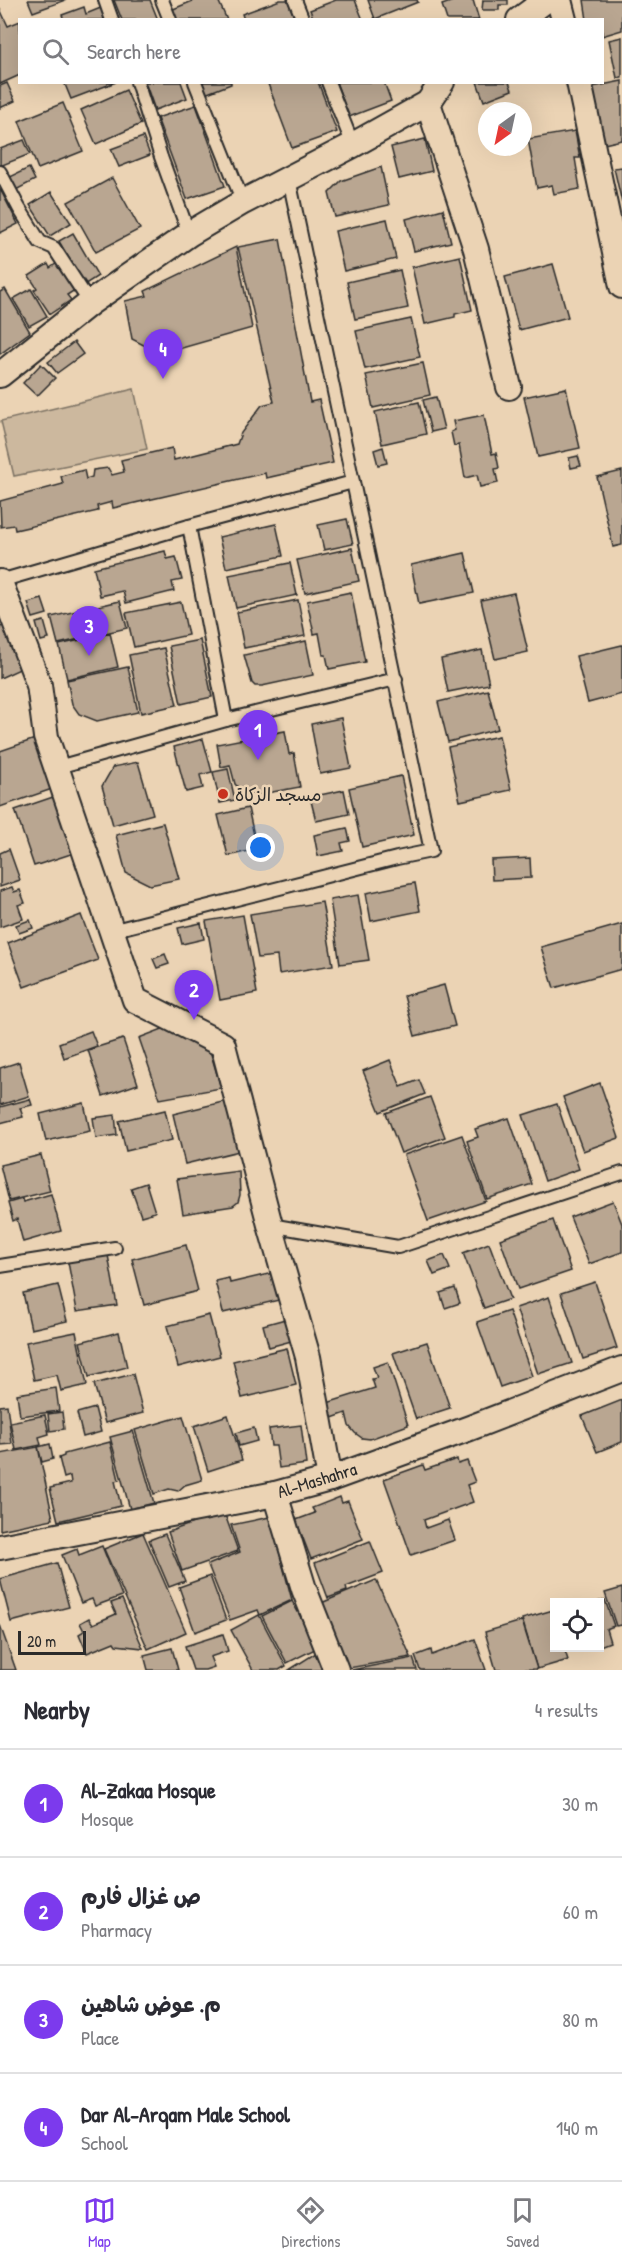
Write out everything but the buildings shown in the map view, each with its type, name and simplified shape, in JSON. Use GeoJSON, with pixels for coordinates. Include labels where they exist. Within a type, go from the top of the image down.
{"type":"FeatureCollection","features":[{"type":"Feature","properties":{"kind":"street"},"geometry":{"type":"LineString","coordinates":[[522,18],[546,0]]}},
{"type":"Feature","properties":{"kind":"street"},"geometry":{"type":"LineString","coordinates":[[559,0],[564,18]]}},
{"type":"Feature","properties":{"kind":"street"},"geometry":{"type":"LineString","coordinates":[[0,375],[90,303],[189,234],[243,202],[428,103],[441,84]]}},
{"type":"Feature","properties":{"kind":"street"},"geometry":{"type":"LineString","coordinates":[[580,84],[614,213],[622,286]]}},
{"type":"Feature","properties":{"kind":"street"},"geometry":{"type":"LineString","coordinates":[[428,103],[476,249],[509,387]]}},
{"type":"Feature","properties":{"kind":"street"},"geometry":{"type":"LineString","coordinates":[[0,582],[39,686],[46,737],[135,1000],[223,1045],[270,1225],[308,1357],[330,1479]]}},
{"type":"Feature","properties":{"kind":"street","name":"Al-Mashahra"},"geometry":{"type":"LineString","coordinates":[[0,1547],[275,1494],[330,1479],[622,1369]]}},
{"type":"Feature","properties":{"kind":"street"},"geometry":{"type":"LineString","coordinates":[[275,1494],[304,1589],[336,1670]]}},
{"type":"Feature","properties":{"kind":"lane"},"geometry":{"type":"LineString","coordinates":[[105,0],[111,18]]}},
{"type":"Feature","properties":{"kind":"lane"},"geometry":{"type":"LineString","coordinates":[[162,0],[169,18]]}},
{"type":"Feature","properties":{"kind":"lane"},"geometry":{"type":"LineString","coordinates":[[295,0],[302,18]]}},
{"type":"Feature","properties":{"kind":"lane"},"geometry":{"type":"LineString","coordinates":[[138,84],[189,234]]}},
{"type":"Feature","properties":{"kind":"lane"},"geometry":{"type":"LineString","coordinates":[[196,84],[243,202]]}},
{"type":"Feature","properties":{"kind":"lane"},"geometry":{"type":"LineString","coordinates":[[329,84],[353,145]]}},
{"type":"Feature","properties":{"kind":"lane"},"geometry":{"type":"LineString","coordinates":[[0,171],[40,242],[54,248],[90,303]]}},
{"type":"Feature","properties":{"kind":"lane"},"geometry":{"type":"LineString","coordinates":[[111,931],[431,851],[289,179]]}},
{"type":"Feature","properties":{"kind":"lane"},"geometry":{"type":"LineString","coordinates":[[0,582],[189,526],[353,482]]}},
{"type":"Feature","properties":{"kind":"lane"},"geometry":{"type":"LineString","coordinates":[[189,526],[226,720]]}},
{"type":"Feature","properties":{"kind":"lane"},"geometry":{"type":"LineString","coordinates":[[57,767],[226,720],[396,679]]}},
{"type":"Feature","properties":{"kind":"lane"},"geometry":{"type":"LineString","coordinates":[[270,1225],[398,1247],[622,1173]]}},
{"type":"Feature","properties":{"kind":"lane"},"geometry":{"type":"LineString","coordinates":[[0,1266],[114,1248]]}},
{"type":"Feature","properties":{"kind":"shaded area"},"geometry":{"type":"Polygon","coordinates":[[[134,389],[147,449],[14,476],[1,421],[134,389]]]}},
{"type":"Feature","properties":{"kind":"place","name":"Dar Al-Arqam Male School"},"geometry":{"type":"Point","coordinates":[163,379]}},
{"type":"Feature","properties":{"kind":"place","name":"م. عوض شاهين"},"geometry":{"type":"Point","coordinates":[89,656]}},
{"type":"Feature","properties":{"kind":"place","name":"Al-Zakaa Mosque"},"geometry":{"type":"Point","coordinates":[258,760]}},
{"type":"Feature","properties":{"kind":"place","name":"مسجد الزكاة"},"geometry":{"type":"Point","coordinates":[223,794]}},
{"type":"Feature","properties":{"kind":"place","name":"ص غزال فارم"},"geometry":{"type":"Point","coordinates":[194,1020]}}]}
